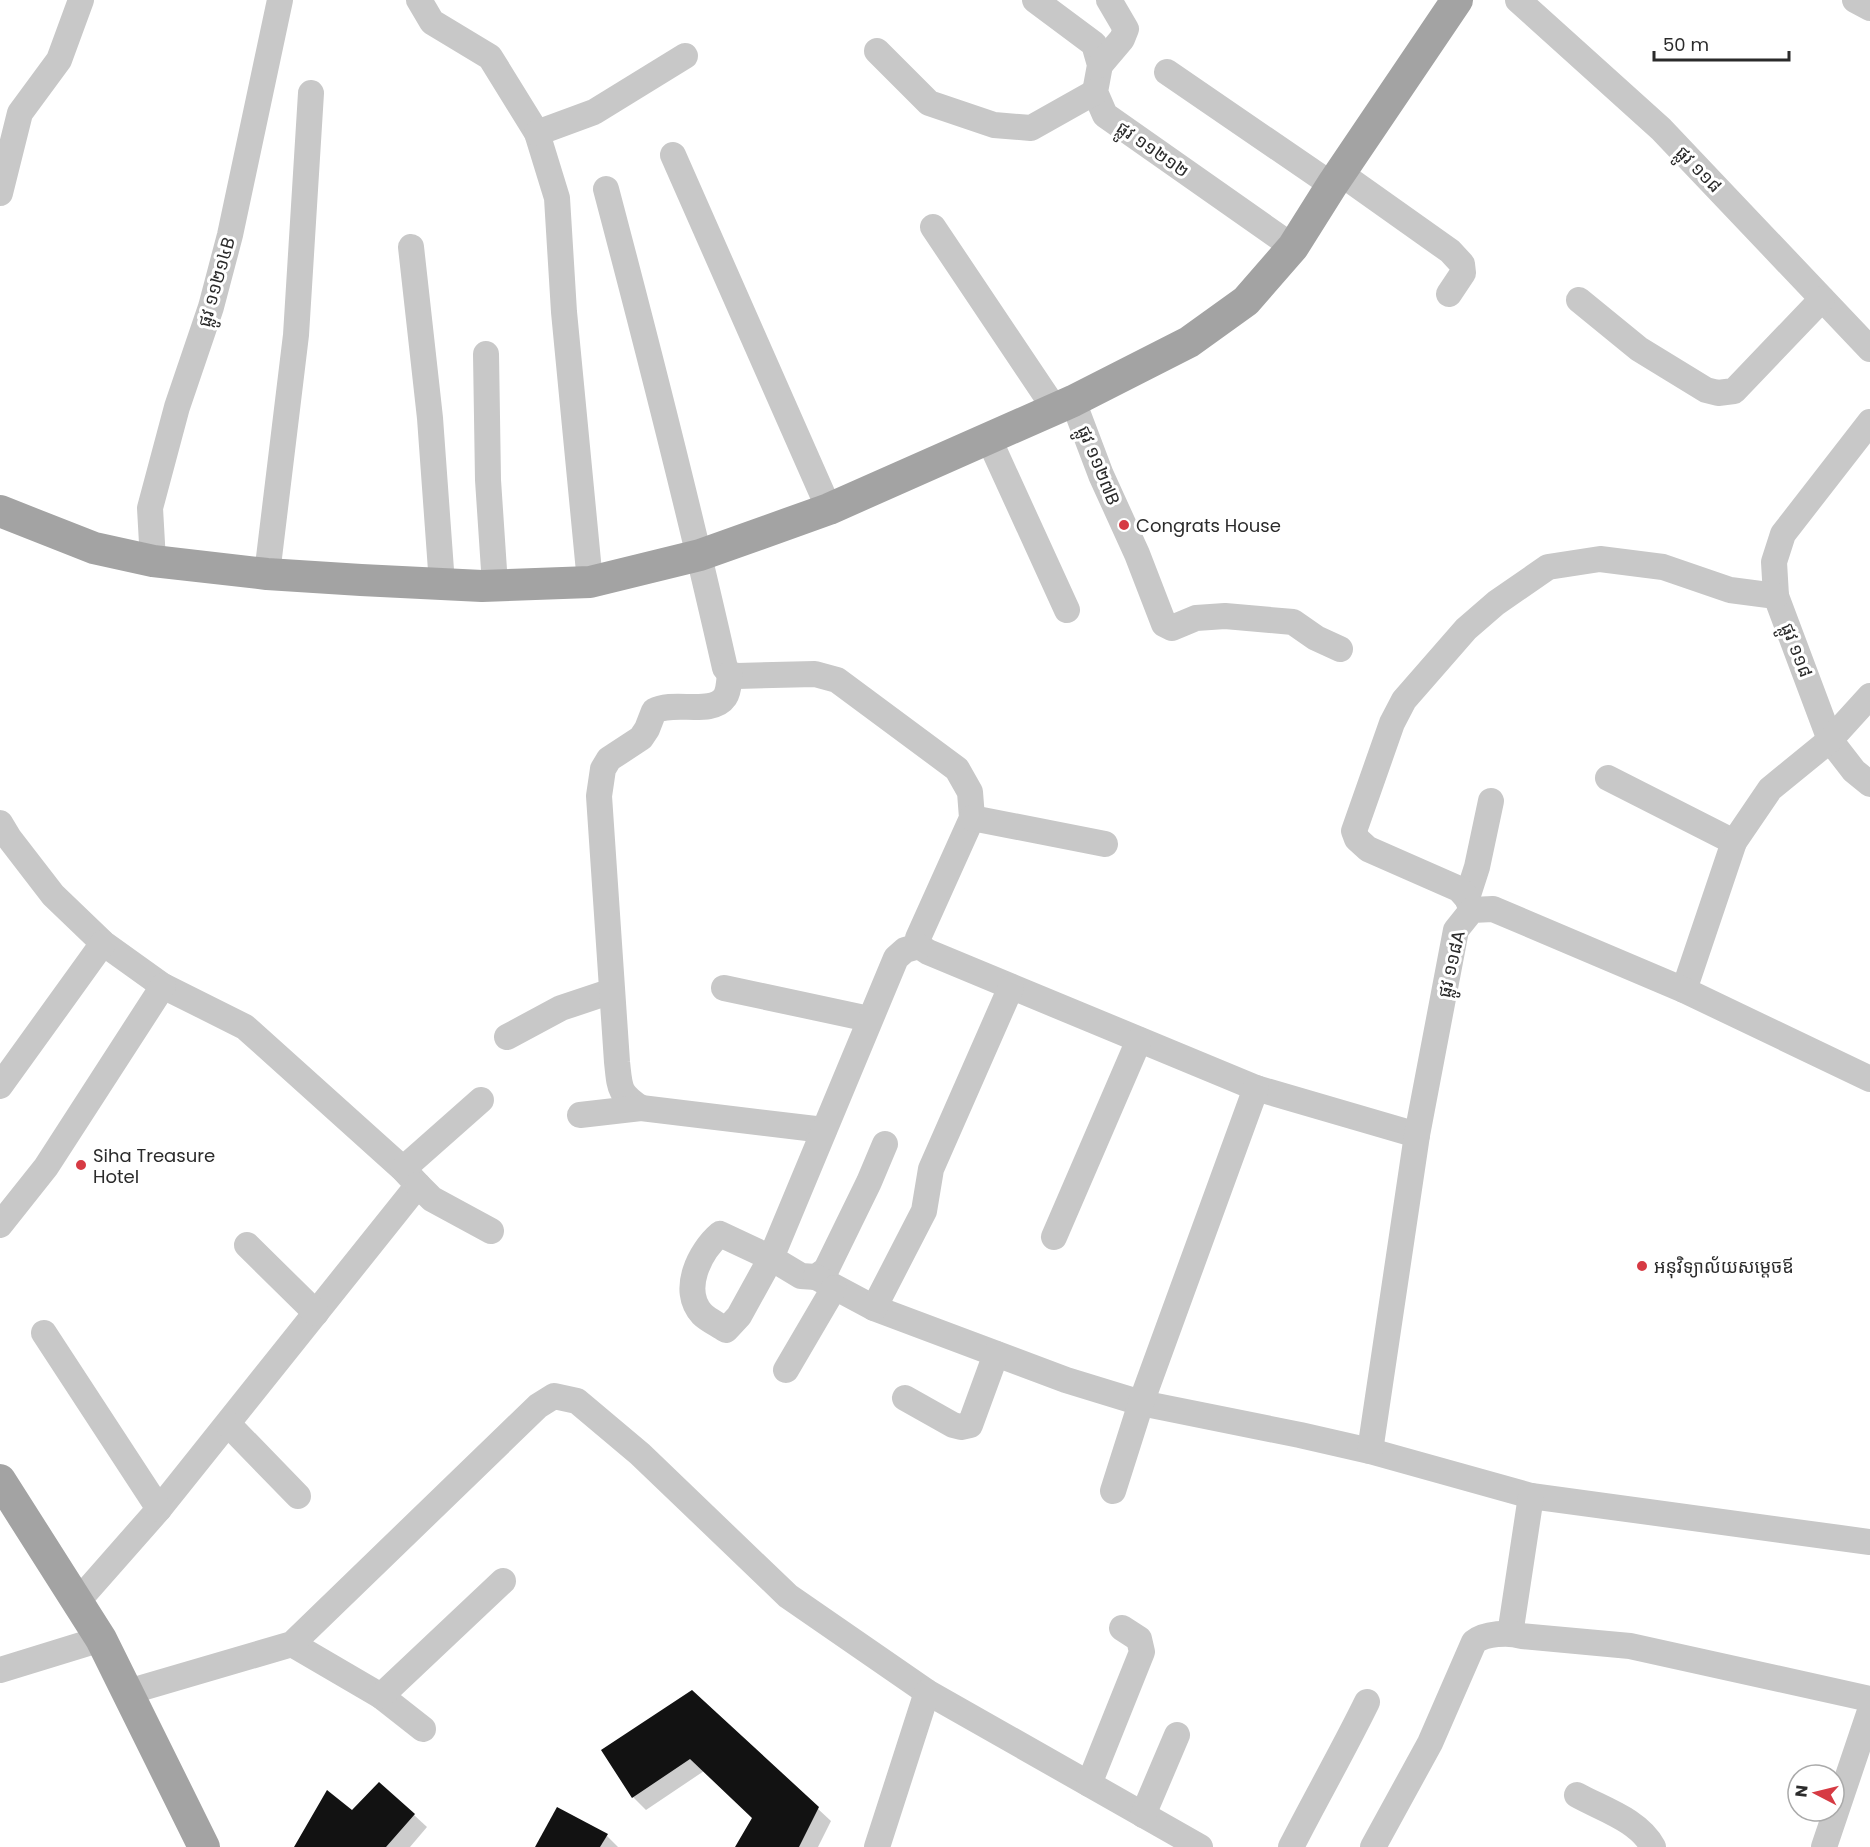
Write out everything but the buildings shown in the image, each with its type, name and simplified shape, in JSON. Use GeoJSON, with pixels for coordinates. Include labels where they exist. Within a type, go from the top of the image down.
{"type":"FeatureCollection","features":[{"type":"Feature","properties":{"kind":"main road"},"geometry":{"type":"LineString","coordinates":[[0,511],[94,548],[153,561],[267,573],[442,584],[590,582],[700,555],[829,509],[1064,405],[1189,342],[1246,301],[1293,247],[1336,179],[1458,0]]}},
{"type":"Feature","properties":{"kind":"main road"},"geometry":{"type":"LineString","coordinates":[[0,1480],[101,1639],[204,1847]]}},
{"type":"Feature","properties":{"kind":"street"},"geometry":{"type":"LineString","coordinates":[[0,193],[20,113],[59,60],[81,0]]}},
{"type":"Feature","properties":{"kind":"street","name":"ផ្លូវ ១១២១៤B"},"geometry":{"type":"LineString","coordinates":[[153,561],[150,508],[177,407],[211,307],[225,255],[280,0]]}},
{"type":"Feature","properties":{"kind":"street"},"geometry":{"type":"LineString","coordinates":[[419,0],[432,22],[490,57],[537,133],[557,198],[564,312],[590,582]]}},
{"type":"Feature","properties":{"kind":"street"},"geometry":{"type":"LineString","coordinates":[[877,51],[929,103],[994,125],[1031,128],[1095,93],[1100,65],[1094,44],[1035,0]]}},
{"type":"Feature","properties":{"kind":"street"},"geometry":{"type":"LineString","coordinates":[[1100,65],[1122,39],[1126,29],[1108,0]]}},
{"type":"Feature","properties":{"kind":"street","name":"ផ្លូវ ១១៨"},"geometry":{"type":"LineString","coordinates":[[1518,0],[1661,129],[1870,349]]}},
{"type":"Feature","properties":{"kind":"street"},"geometry":{"type":"LineString","coordinates":[[1855,0],[1870,8]]}},
{"type":"Feature","properties":{"kind":"street"},"geometry":{"type":"LineString","coordinates":[[537,133],[594,112],[685,56]]}},
{"type":"Feature","properties":{"kind":"street"},"geometry":{"type":"LineString","coordinates":[[1167,72],[1450,251],[1462,264],[1463,273],[1449,294]]}},
{"type":"Feature","properties":{"kind":"street"},"geometry":{"type":"LineString","coordinates":[[267,573],[296,335],[311,93]]}},
{"type":"Feature","properties":{"kind":"street","name":"ផ្លូវ ១១២១២"},"geometry":{"type":"LineString","coordinates":[[1095,93],[1104,115],[1293,247]]}},
{"type":"Feature","properties":{"kind":"street"},"geometry":{"type":"LineString","coordinates":[[673,154],[829,509]]}},
{"type":"Feature","properties":{"kind":"street"},"geometry":{"type":"LineString","coordinates":[[606,189],[700,555],[725,668],[730,674],[737,676],[815,674],[837,680],[957,769],[970,792],[972,818],[918,938],[919,946],[928,952],[1011,987],[1256,1088],[1418,1135]]}},
{"type":"Feature","properties":{"kind":"street","name":"ផ្លូវ ១១២៧B"},"geometry":{"type":"LineString","coordinates":[[933,227],[1064,405],[1101,475],[1137,554],[1164,624],[1172,628],[1196,618],[1225,616],[1293,622],[1317,638],[1340,649]]}},
{"type":"Feature","properties":{"kind":"street"},"geometry":{"type":"LineString","coordinates":[[411,247],[430,418],[442,584]]}},
{"type":"Feature","properties":{"kind":"street"},"geometry":{"type":"LineString","coordinates":[[1579,300],[1639,349],[1706,390],[1718,393],[1734,391],[1822,299]]}},
{"type":"Feature","properties":{"kind":"street"},"geometry":{"type":"LineString","coordinates":[[486,354],[488,480],[495,585]]}},
{"type":"Feature","properties":{"kind":"street","name":"ផ្លូវ ១១៨"},"geometry":{"type":"LineString","coordinates":[[1870,422],[1782,534],[1774,562],[1776,596],[1830,740],[1854,771],[1870,784]]}},
{"type":"Feature","properties":{"kind":"street"},"geometry":{"type":"LineString","coordinates":[[988,437],[1067,610]]}},
{"type":"Feature","properties":{"kind":"street"},"geometry":{"type":"LineString","coordinates":[[1469,904],[1459,889],[1368,849],[1357,839],[1354,831],[1392,723],[1404,700],[1466,629],[1496,603],[1548,567],[1600,559],[1663,567],[1730,590],[1776,596]]}},
{"type":"Feature","properties":{"kind":"street"},"geometry":{"type":"LineString","coordinates":[[641,1108],[625,1098],[619,1082],[599,796],[603,768],[609,759],[641,738],[654,711],[663,706],[714,706],[727,694],[730,674]]}},
{"type":"Feature","properties":{"kind":"street"},"geometry":{"type":"LineString","coordinates":[[1684,990],[1734,842],[1770,789],[1830,740],[1870,696]]}},
{"type":"Feature","properties":{"kind":"street"},"geometry":{"type":"LineString","coordinates":[[1608,778],[1734,842]]}},
{"type":"Feature","properties":{"kind":"street"},"geometry":{"type":"LineString","coordinates":[[1469,904],[1491,801]]}},
{"type":"Feature","properties":{"kind":"street"},"geometry":{"type":"LineString","coordinates":[[972,818],[1105,844]]}},
{"type":"Feature","properties":{"kind":"street"},"geometry":{"type":"LineString","coordinates":[[0,823],[53,894],[103,943],[163,986],[245,1027],[411,1177],[432,1199],[491,1231]]}},
{"type":"Feature","properties":{"kind":"street","name":"ផ្លូវ ១១៨A"},"geometry":{"type":"LineString","coordinates":[[1370,1451],[1418,1135],[1456,930],[1469,904],[1493,909],[1684,990],[1870,1078]]}},
{"type":"Feature","properties":{"kind":"street"},"geometry":{"type":"LineString","coordinates":[[0,1086],[103,943]]}},
{"type":"Feature","properties":{"kind":"street"},"geometry":{"type":"LineString","coordinates":[[919,946],[905,950],[896,958],[771,1258],[801,1276],[825,1282],[874,1308],[1066,1380],[1141,1403],[1370,1451],[1531,1496],[1870,1542]]}},
{"type":"Feature","properties":{"kind":"street"},"geometry":{"type":"LineString","coordinates":[[0,1226],[46,1167],[163,986]]}},
{"type":"Feature","properties":{"kind":"street"},"geometry":{"type":"LineString","coordinates":[[874,1308],[924,1211],[931,1169],[1011,987]]}},
{"type":"Feature","properties":{"kind":"street"},"geometry":{"type":"LineString","coordinates":[[724,988],[869,1019]]}},
{"type":"Feature","properties":{"kind":"street"},"geometry":{"type":"LineString","coordinates":[[507,1037],[561,1008],[612,990]]}},
{"type":"Feature","properties":{"kind":"street"},"geometry":{"type":"LineString","coordinates":[[1054,1237],[1139,1040]]}},
{"type":"Feature","properties":{"kind":"street"},"geometry":{"type":"LineString","coordinates":[[1113,1491],[1141,1403],[1256,1088]]}},
{"type":"Feature","properties":{"kind":"street"},"geometry":{"type":"LineString","coordinates":[[78,1601],[159,1509],[228,1424],[316,1313],[411,1177],[480,1100]]}},
{"type":"Feature","properties":{"kind":"street"},"geometry":{"type":"LineString","coordinates":[[580,1115],[641,1108],[824,1130]]}},
{"type":"Feature","properties":{"kind":"street"},"geometry":{"type":"LineString","coordinates":[[786,1370],[825,1282],[826,1270],[869,1182],[885,1143]]}},
{"type":"Feature","properties":{"kind":"street"},"geometry":{"type":"LineString","coordinates":[[247,1245],[316,1313]]}},
{"type":"Feature","properties":{"kind":"street"},"geometry":{"type":"LineString","coordinates":[[44,1333],[159,1509]]}},
{"type":"Feature","properties":{"kind":"street"},"geometry":{"type":"LineString","coordinates":[[904,1398],[953,1425],[961,1427],[970,1425],[996,1354]]}},
{"type":"Feature","properties":{"kind":"street"},"geometry":{"type":"LineString","coordinates":[[128,1692],[292,1644],[538,1406],[554,1396],[577,1401],[640,1454],[788,1596],[927,1692],[1143,1815],[1168,1839],[1200,1847]]}},
{"type":"Feature","properties":{"kind":"street"},"geometry":{"type":"LineString","coordinates":[[228,1424],[298,1496]]}},
{"type":"Feature","properties":{"kind":"street"},"geometry":{"type":"LineString","coordinates":[[1515,1634],[1511,1628],[1531,1496]]}},
{"type":"Feature","properties":{"kind":"street"},"geometry":{"type":"LineString","coordinates":[[381,1696],[503,1581]]}},
{"type":"Feature","properties":{"kind":"street"},"geometry":{"type":"LineString","coordinates":[[1089,1784],[1142,1652],[1139,1639],[1122,1628]]}},
{"type":"Feature","properties":{"kind":"street"},"geometry":{"type":"LineString","coordinates":[[1373,1847],[1430,1743],[1474,1642],[1485,1636],[1515,1634],[1630,1646],[1870,1699]]}},
{"type":"Feature","properties":{"kind":"street"},"geometry":{"type":"LineString","coordinates":[[0,1670],[101,1639]]}},
{"type":"Feature","properties":{"kind":"street"},"geometry":{"type":"LineString","coordinates":[[292,1644],[381,1696],[423,1729]]}},
{"type":"Feature","properties":{"kind":"street"},"geometry":{"type":"LineString","coordinates":[[876,1847],[927,1692]]}},
{"type":"Feature","properties":{"kind":"street"},"geometry":{"type":"LineString","coordinates":[[1291,1847],[1335,1767],[1367,1702]]}},
{"type":"Feature","properties":{"kind":"street"},"geometry":{"type":"LineString","coordinates":[[1824,1847],[1870,1711]]}},
{"type":"Feature","properties":{"kind":"street"},"geometry":{"type":"LineString","coordinates":[[1143,1815],[1177,1735]]}},
{"type":"Feature","properties":{"kind":"street"},"geometry":{"type":"LineString","coordinates":[[1577,1795],[1634,1825],[1648,1838],[1653,1847]]}},
{"type":"Feature","properties":{"kind":"place","name":"Congrats House"},"geometry":{"type":"Point","coordinates":[1124,525]}},
{"type":"Feature","properties":{"kind":"place","name":"Siha Treasure Hotel"},"geometry":{"type":"Point","coordinates":[81,1165]}},
{"type":"Feature","properties":{"kind":"place","name":"អនុវិទ្យាល័យសម្តេចឪ"},"geometry":{"type":"Point","coordinates":[1642,1266]}}]}
